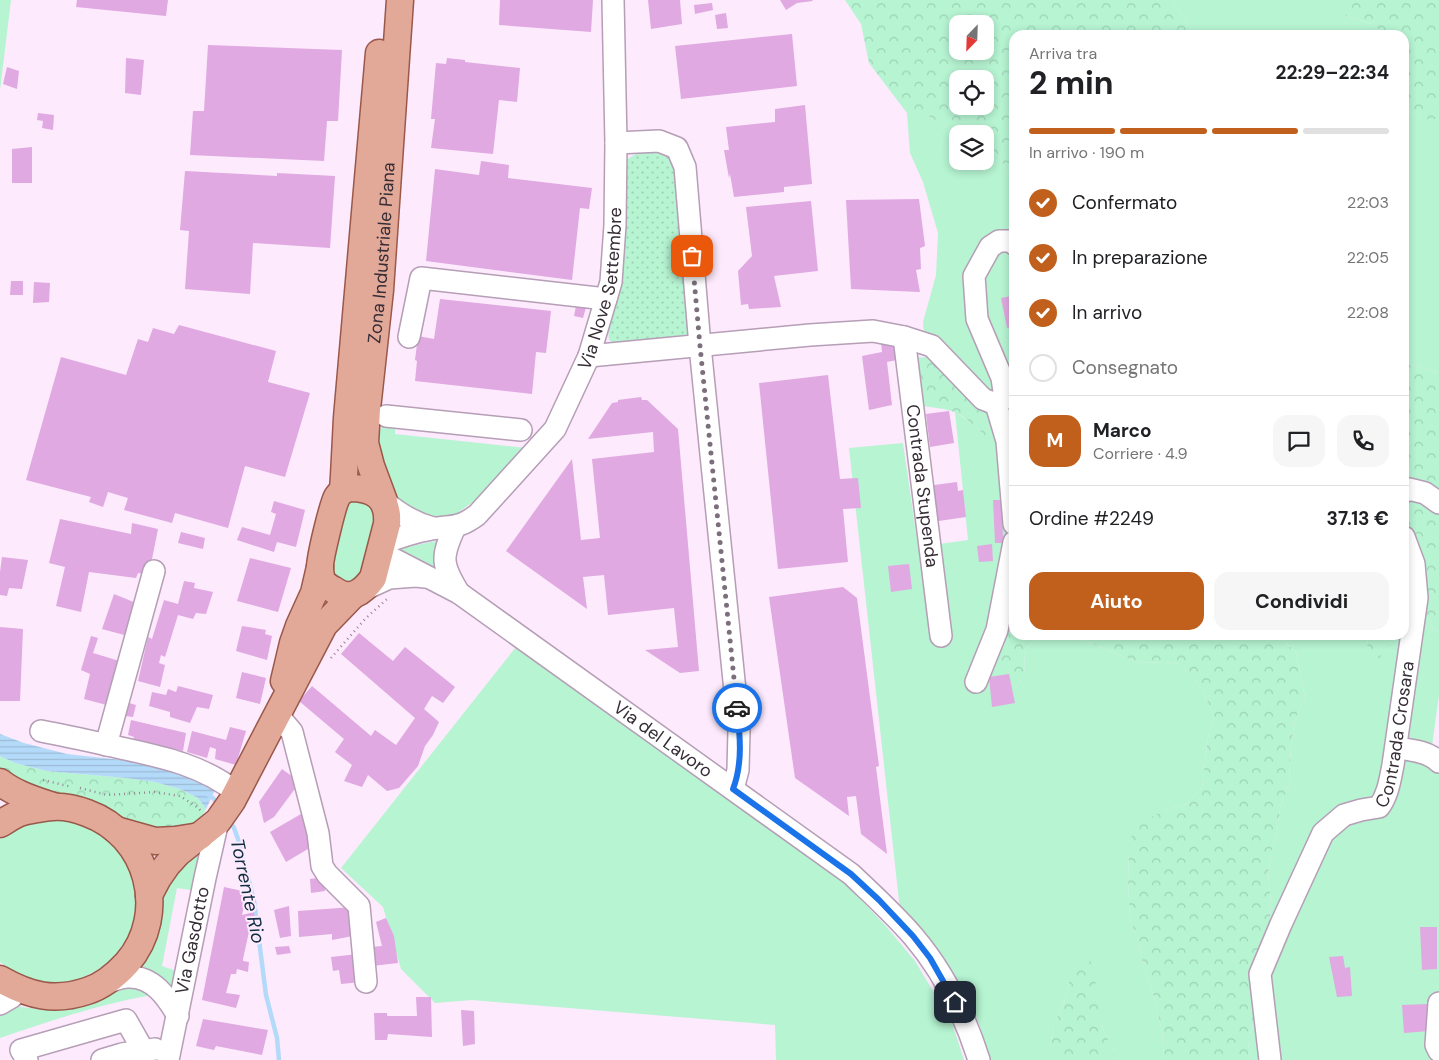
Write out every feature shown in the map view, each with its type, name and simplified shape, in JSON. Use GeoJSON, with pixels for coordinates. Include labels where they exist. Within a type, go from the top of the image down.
{"type":"FeatureCollection","features":[{"type":"Feature","properties":{"kind":"main road","name":"Zona Industriale Piana"},"geometry":{"type":"LineString","coordinates":[[276,714],[293,643],[314,592],[333,507],[342,490],[346,418],[383,0]]}},
{"type":"Feature","properties":{"kind":"main road","name":"Zona Industriale Piana"},"geometry":{"type":"LineString","coordinates":[[276,714],[324,625],[355,594],[368,585],[372,578],[387,524],[388,515],[365,443],[373,417],[400,0]]}},
{"type":"Feature","properties":{"kind":"main road"},"geometry":{"type":"LineString","coordinates":[[342,490],[359,488],[384,501]]}},
{"type":"Feature","properties":{"kind":"main road"},"geometry":{"type":"LineString","coordinates":[[320,567],[322,580],[329,587],[344,595],[355,594]]}},
{"type":"Feature","properties":{"kind":"main road"},"geometry":{"type":"LineString","coordinates":[[149,895],[167,865],[218,813],[276,714]]}},
{"type":"Feature","properties":{"kind":"main road"},"geometry":{"type":"LineString","coordinates":[[0,782],[27,797],[54,807]]}},
{"type":"Feature","properties":{"kind":"main road"},"geometry":{"type":"LineString","coordinates":[[0,824],[24,812],[54,807],[76,809],[98,817],[116,830],[133,848],[144,871],[149,895],[148,917],[140,943],[133,955],[119,971],[102,984],[78,994],[59,996],[39,995],[17,989],[3,995]]}},
{"type":"Feature","properties":{"kind":"main road"},"geometry":{"type":"LineString","coordinates":[[116,830],[155,841],[175,840],[218,813]]}},
{"type":"Feature","properties":{"kind":"street","name":"Via Nove Settembre"},"geometry":{"type":"LineString","coordinates":[[381,548],[405,535],[433,528],[455,527],[468,522],[477,515],[555,429],[589,356],[611,282],[615,225],[616,143],[613,0]]}},
{"type":"Feature","properties":{"kind":"street"},"geometry":{"type":"LineString","coordinates":[[616,143],[659,141],[677,148],[684,167],[739,730],[738,770],[733,789]]}},
{"type":"Feature","properties":{"kind":"street"},"geometry":{"type":"LineString","coordinates":[[996,404],[1005,398],[1002,378],[977,319],[974,276],[990,248],[999,241],[1009,241]]}},
{"type":"Feature","properties":{"kind":"street"},"geometry":{"type":"LineString","coordinates":[[409,338],[421,278],[606,299]]}},
{"type":"Feature","properties":{"kind":"street"},"geometry":{"type":"LineString","coordinates":[[589,356],[810,335],[873,331],[904,336],[932,346],[983,399],[996,404]]}},
{"type":"Feature","properties":{"kind":"street","name":"Contrada Stupenda"},"geometry":{"type":"LineString","coordinates":[[904,336],[940,636]]}},
{"type":"Feature","properties":{"kind":"street"},"geometry":{"type":"LineString","coordinates":[[996,404],[1007,441],[1009,465]]}},
{"type":"Feature","properties":{"kind":"street"},"geometry":{"type":"LineString","coordinates":[[373,417],[521,430],[555,429]]}},
{"type":"Feature","properties":{"kind":"street"},"geometry":{"type":"LineString","coordinates":[[521,430],[537,449]]}},
{"type":"Feature","properties":{"kind":"street"},"geometry":{"type":"LineString","coordinates":[[1409,489],[1425,493],[1439,503]]}},
{"type":"Feature","properties":{"kind":"street","name":"Via Nove Settembre"},"geometry":{"type":"LineString","coordinates":[[384,501],[411,520],[433,528]]}},
{"type":"Feature","properties":{"kind":"street"},"geometry":{"type":"LineString","coordinates":[[455,527],[444,554],[448,574],[459,593]]}},
{"type":"Feature","properties":{"kind":"street","name":"Via del Lavoro"},"geometry":{"type":"LineString","coordinates":[[381,548],[410,569],[433,578],[459,593],[851,874],[913,936],[930,958],[964,1019],[979,1060]]}},
{"type":"Feature","properties":{"kind":"street","name":"Contrada Crosara"},"geometry":{"type":"LineString","coordinates":[[1270,1060],[1260,974],[1281,924],[1323,833],[1344,815],[1379,807],[1384,801],[1388,788],[1396,748],[1417,598],[1414,564],[1409,550]]}},
{"type":"Feature","properties":{"kind":"street"},"geometry":{"type":"LineString","coordinates":[[976,682],[997,630],[1009,568]]}},
{"type":"Feature","properties":{"kind":"street"},"geometry":{"type":"LineString","coordinates":[[106,745],[154,571]]}},
{"type":"Feature","properties":{"kind":"street","name":"Via del Lavoro"},"geometry":{"type":"LineString","coordinates":[[355,594],[389,578],[416,576],[433,578]]}},
{"type":"Feature","properties":{"kind":"street"},"geometry":{"type":"LineString","coordinates":[[276,714],[292,732],[318,833],[322,866],[327,874],[359,906],[366,982]]}},
{"type":"Feature","properties":{"kind":"street"},"geometry":{"type":"LineString","coordinates":[[41,731],[165,758],[208,773],[224,783],[218,813]]}},
{"type":"Feature","properties":{"kind":"street"},"geometry":{"type":"LineString","coordinates":[[1396,748],[1421,752],[1435,758],[1439,762]]}},
{"type":"Feature","properties":{"kind":"street","name":"Via Gasdotto"},"geometry":{"type":"LineString","coordinates":[[169,1056],[218,813]]}},
{"type":"Feature","properties":{"kind":"street"},"geometry":{"type":"LineString","coordinates":[[102,984],[127,976],[142,978],[157,986],[178,1016]]}},
{"type":"Feature","properties":{"kind":"street"},"geometry":{"type":"LineString","coordinates":[[1439,1003],[1436,1045],[1439,1051]]}},
{"type":"Feature","properties":{"kind":"street"},"geometry":{"type":"LineString","coordinates":[[27,1060],[21,1050],[126,1020],[142,1055]]}},
{"type":"Feature","properties":{"kind":"street"},"geometry":{"type":"LineString","coordinates":[[102,1060],[122,1054],[142,1055],[152,1049],[169,1056]]}},
{"type":"Feature","properties":{"kind":"path"},"geometry":{"type":"LineString","coordinates":[[328,661],[365,619],[388,599]]}},
{"type":"Feature","properties":{"kind":"path"},"geometry":{"type":"LineString","coordinates":[[42,780],[107,795],[155,792],[180,796],[197,807],[218,813]]}},
{"type":"Feature","properties":{"kind":"green space"},"geometry":{"type":"Polygon","coordinates":[[[0,0],[11,0],[0,90],[0,0]]]}},
{"type":"Feature","properties":{"kind":"green space"},"geometry":{"type":"Polygon","coordinates":[[[845,0],[1172,0],[1189,25],[1189,30],[1009,30],[1009,173],[994,152],[994,125],[949,125],[949,128],[923,113],[907,113],[869,63],[861,24],[845,0]]]}},
{"type":"Feature","properties":{"kind":"green space"},"geometry":{"type":"Polygon","coordinates":[[[1172,0],[1342,0],[1339,5],[1346,16],[1370,23],[1379,30],[1189,30],[1189,25],[1172,0]]]}},
{"type":"Feature","properties":{"kind":"green space"},"geometry":{"type":"Polygon","coordinates":[[[1342,0],[1439,0],[1439,119],[1425,119],[1409,111],[1409,30],[1379,30],[1370,23],[1346,16],[1338,5],[1342,0]]]}},
{"type":"Feature","properties":{"kind":"green space"},"geometry":{"type":"Polygon","coordinates":[[[1409,111],[1425,119],[1439,119],[1439,373],[1409,364],[1409,111]]]}},
{"type":"Feature","properties":{"kind":"green space"},"geometry":{"type":"Polygon","coordinates":[[[907,113],[923,113],[949,128],[949,170],[994,170],[994,152],[1009,173],[1009,409],[950,355],[926,358],[923,322],[936,275],[938,233],[923,182],[910,153],[907,113]]]}},
{"type":"Feature","properties":{"kind":"green space"},"geometry":{"type":"Polygon","coordinates":[[[661,151],[673,157],[677,168],[688,335],[681,340],[621,347],[609,340],[608,329],[617,292],[626,160],[639,152],[661,151]]]}},
{"type":"Feature","properties":{"kind":"green space"},"geometry":{"type":"Polygon","coordinates":[[[950,355],[969,364],[980,372],[988,390],[1009,409],[1009,494],[1005,446],[998,444],[969,421],[952,411],[909,404],[902,359],[950,355]]]}},
{"type":"Feature","properties":{"kind":"green space"},"geometry":{"type":"Polygon","coordinates":[[[1409,364],[1439,373],[1439,631],[1433,629],[1424,607],[1413,592],[1409,594],[1409,364]]]}},
{"type":"Feature","properties":{"kind":"green space"},"geometry":{"type":"Polygon","coordinates":[[[955,412],[981,432],[1005,446],[1009,469],[1009,640],[1011,640],[1015,688],[1024,677],[1025,649],[1035,640],[1082,640],[1139,663],[1165,662],[1180,664],[1202,689],[1214,716],[1208,737],[1202,787],[1187,804],[1165,810],[1129,852],[1130,920],[1140,943],[1143,966],[1154,997],[1162,1032],[1164,1060],[1118,1060],[1103,1029],[1097,999],[1069,982],[1064,1003],[1054,1024],[1050,1046],[1050,1060],[990,1060],[974,1012],[957,979],[936,948],[900,910],[849,448],[903,443],[918,547],[968,540],[955,412]]]}},
{"type":"Feature","properties":{"kind":"green space"},"geometry":{"type":"Polygon","coordinates":[[[396,422],[395,434],[527,448],[487,492],[456,514],[436,519],[403,506],[387,479],[376,435],[382,427],[396,422]]]}},
{"type":"Feature","properties":{"kind":"green space"},"geometry":{"type":"Polygon","coordinates":[[[349,500],[366,500],[376,511],[362,573],[352,581],[341,580],[334,575],[329,562],[349,500]]]}},
{"type":"Feature","properties":{"kind":"green space"},"geometry":{"type":"Polygon","coordinates":[[[446,539],[440,571],[394,551],[402,548],[446,539]]]}},
{"type":"Feature","properties":{"kind":"green space"},"geometry":{"type":"Polygon","coordinates":[[[1413,592],[1424,607],[1433,629],[1439,631],[1439,695],[1432,746],[1439,772],[1439,1060],[1251,1060],[1248,1043],[1268,958],[1271,904],[1268,873],[1280,808],[1289,784],[1291,745],[1295,720],[1305,697],[1296,653],[1283,640],[1368,640],[1367,645],[1391,645],[1392,640],[1409,640],[1409,594],[1413,592]]]}},
{"type":"Feature","properties":{"kind":"green space"},"geometry":{"type":"Polygon","coordinates":[[[1009,607],[1009,640],[1035,640],[1025,649],[1024,677],[1015,688],[999,670],[993,650],[1009,607]]]}},
{"type":"Feature","properties":{"kind":"green space"},"geometry":{"type":"Polygon","coordinates":[[[1082,640],[1283,640],[1296,653],[1305,697],[1295,720],[1291,745],[1289,784],[1280,808],[1268,873],[1271,904],[1268,958],[1248,1043],[1251,1060],[1164,1060],[1162,1032],[1154,997],[1143,966],[1140,943],[1130,920],[1128,881],[1131,837],[1144,821],[1165,810],[1187,804],[1202,787],[1208,737],[1214,716],[1202,689],[1180,664],[1165,662],[1139,663],[1082,640]]]}},
{"type":"Feature","properties":{"kind":"green space"},"geometry":{"type":"Polygon","coordinates":[[[1368,640],[1392,640],[1391,645],[1379,659],[1367,645],[1368,640]]]}},
{"type":"Feature","properties":{"kind":"green space"},"geometry":{"type":"Polygon","coordinates":[[[516,647],[841,879],[884,924],[915,961],[952,1023],[964,1060],[776,1060],[775,1025],[472,1000],[435,1003],[401,969],[383,907],[341,868],[516,647]]]}},
{"type":"Feature","properties":{"kind":"green space"},"geometry":{"type":"Polygon","coordinates":[[[0,756],[15,763],[47,771],[155,782],[180,789],[198,798],[206,809],[199,823],[174,835],[124,821],[101,804],[85,799],[35,792],[0,773],[0,756]]]}},
{"type":"Feature","properties":{"kind":"green space"},"geometry":{"type":"Polygon","coordinates":[[[48,819],[76,822],[102,837],[114,847],[130,873],[136,903],[129,935],[113,957],[95,972],[84,977],[49,983],[22,976],[0,962],[0,839],[22,826],[48,819]]]}},
{"type":"Feature","properties":{"kind":"green space"},"geometry":{"type":"Polygon","coordinates":[[[206,847],[200,871],[191,890],[177,888],[162,966],[177,971],[173,996],[134,970],[161,890],[171,872],[206,847]]]}},
{"type":"Feature","properties":{"kind":"green space"},"geometry":{"type":"Polygon","coordinates":[[[1087,953],[1093,967],[1103,1029],[1118,1060],[1050,1060],[1050,1046],[1054,1024],[1064,1003],[1069,982],[1079,957],[1087,953]]]}},
{"type":"Feature","properties":{"kind":"green space"},"geometry":{"type":"Polygon","coordinates":[[[121,987],[140,988],[152,995],[94,1008],[0,1038],[0,1013],[15,1006],[43,1010],[68,1009],[81,1006],[121,987]]]}},
{"type":"Feature","properties":{"kind":"water","name":"Torrente Rio"},"geometry":{"type":"Polygon","coordinates":[[[0,734],[24,743],[67,754],[131,761],[166,768],[193,777],[215,790],[206,809],[198,798],[180,789],[155,782],[47,771],[15,763],[0,756],[0,734]]]}},
{"type":"Feature","properties":{"kind":"building"},"geometry":{"type":"Polygon","coordinates":[[[77,0],[168,0],[166,16],[76,7],[77,0]]]}},
{"type":"Feature","properties":{"kind":"building"},"geometry":{"type":"Polygon","coordinates":[[[500,0],[593,0],[591,32],[499,25],[500,0]]]}},
{"type":"Feature","properties":{"kind":"building"},"geometry":{"type":"Polygon","coordinates":[[[648,0],[680,0],[682,24],[651,29],[648,0]]]}},
{"type":"Feature","properties":{"kind":"building"},"geometry":{"type":"Polygon","coordinates":[[[780,0],[813,1],[797,3],[786,10],[780,0]]]}},
{"type":"Feature","properties":{"kind":"building"},"geometry":{"type":"Polygon","coordinates":[[[712,3],[713,10],[695,14],[694,5],[712,3]]]}},
{"type":"Feature","properties":{"kind":"building"},"geometry":{"type":"Polygon","coordinates":[[[726,13],[728,28],[717,29],[715,15],[726,13]]]}},
{"type":"Feature","properties":{"kind":"building"},"geometry":{"type":"Polygon","coordinates":[[[792,34],[797,86],[681,99],[675,46],[792,34]]]}},
{"type":"Feature","properties":{"kind":"building"},"geometry":{"type":"Polygon","coordinates":[[[208,45],[342,50],[338,121],[327,121],[324,161],[190,155],[193,111],[204,111],[208,45]]]}},
{"type":"Feature","properties":{"kind":"building"},"geometry":{"type":"Polygon","coordinates":[[[126,58],[144,60],[141,95],[125,93],[126,58]]]}},
{"type":"Feature","properties":{"kind":"building"},"geometry":{"type":"Polygon","coordinates":[[[447,58],[465,60],[465,62],[520,68],[517,102],[499,100],[493,154],[431,148],[435,119],[431,119],[436,63],[446,64],[447,58]]]}},
{"type":"Feature","properties":{"kind":"building"},"geometry":{"type":"Polygon","coordinates":[[[7,67],[19,71],[17,89],[3,84],[7,67]]]}},
{"type":"Feature","properties":{"kind":"building"},"geometry":{"type":"Polygon","coordinates":[[[805,105],[812,184],[784,187],[784,192],[734,197],[724,150],[729,150],[726,127],[775,122],[775,109],[805,105]]]}},
{"type":"Feature","properties":{"kind":"building"},"geometry":{"type":"Polygon","coordinates":[[[38,113],[54,115],[53,130],[42,128],[43,121],[37,120],[38,113]]]}},
{"type":"Feature","properties":{"kind":"building"},"geometry":{"type":"Polygon","coordinates":[[[32,147],[32,183],[12,183],[12,149],[32,147]]]}},
{"type":"Feature","properties":{"kind":"building"},"geometry":{"type":"Polygon","coordinates":[[[481,161],[509,165],[508,178],[592,188],[589,209],[580,208],[572,280],[426,261],[435,169],[479,175],[481,161]]]}},
{"type":"Feature","properties":{"kind":"building"},"geometry":{"type":"Polygon","coordinates":[[[185,171],[277,176],[277,173],[335,176],[330,248],[253,243],[250,294],[185,289],[189,231],[180,230],[185,171]]]}},
{"type":"Feature","properties":{"kind":"building"},"geometry":{"type":"Polygon","coordinates":[[[919,199],[925,246],[920,248],[921,269],[916,270],[920,292],[851,289],[846,200],[919,199]]]}},
{"type":"Feature","properties":{"kind":"building"},"geometry":{"type":"Polygon","coordinates":[[[811,201],[818,271],[774,276],[781,307],[749,309],[748,304],[741,305],[738,271],[752,256],[746,207],[811,201]]]}},
{"type":"Feature","properties":{"kind":"building"},"geometry":{"type":"Polygon","coordinates":[[[11,281],[23,281],[23,295],[10,295],[11,281]]]}},
{"type":"Feature","properties":{"kind":"building"},"geometry":{"type":"Polygon","coordinates":[[[34,282],[50,283],[49,302],[33,303],[34,282]]]}},
{"type":"Feature","properties":{"kind":"building"},"geometry":{"type":"Polygon","coordinates":[[[1009,296],[1009,328],[1007,328],[1001,298],[1009,296]]]}},
{"type":"Feature","properties":{"kind":"building"},"geometry":{"type":"Polygon","coordinates":[[[440,299],[551,311],[546,353],[536,352],[532,394],[415,381],[418,336],[434,339],[440,299]]]}},
{"type":"Feature","properties":{"kind":"building"},"geometry":{"type":"Polygon","coordinates":[[[577,301],[587,304],[583,318],[574,316],[577,301]]]}},
{"type":"Feature","properties":{"kind":"building"},"geometry":{"type":"Polygon","coordinates":[[[179,325],[276,351],[268,382],[310,393],[285,477],[245,466],[228,528],[175,513],[172,523],[124,510],[128,498],[108,492],[103,507],[89,502],[91,497],[26,480],[61,357],[126,375],[138,339],[148,342],[153,328],[174,334],[179,325]]]}},
{"type":"Feature","properties":{"kind":"building"},"geometry":{"type":"Polygon","coordinates":[[[894,341],[897,360],[887,362],[892,405],[869,410],[862,356],[882,352],[881,342],[894,341]]]}},
{"type":"Feature","properties":{"kind":"building"},"geometry":{"type":"Polygon","coordinates":[[[828,375],[840,479],[858,478],[861,508],[843,509],[848,562],[778,569],[759,383],[828,375]]]}},
{"type":"Feature","properties":{"kind":"building"},"geometry":{"type":"Polygon","coordinates":[[[641,397],[642,400],[647,400],[678,429],[699,671],[680,673],[645,650],[678,647],[674,608],[608,615],[604,575],[583,577],[587,609],[506,551],[572,459],[581,540],[600,538],[592,459],[654,452],[653,432],[588,439],[612,403],[618,402],[618,400],[641,397]]]}},
{"type":"Feature","properties":{"kind":"building"},"geometry":{"type":"Polygon","coordinates":[[[949,411],[954,443],[930,447],[926,414],[949,411]]]}},
{"type":"Feature","properties":{"kind":"building"},"geometry":{"type":"Polygon","coordinates":[[[957,482],[958,491],[963,490],[966,517],[932,522],[927,486],[957,482]]]}},
{"type":"Feature","properties":{"kind":"building"},"geometry":{"type":"Polygon","coordinates":[[[993,500],[1002,500],[1003,543],[995,543],[993,500]]]}},
{"type":"Feature","properties":{"kind":"building"},"geometry":{"type":"Polygon","coordinates":[[[274,501],[305,510],[296,547],[277,542],[274,552],[237,540],[242,527],[270,535],[276,514],[271,512],[274,501]]]}},
{"type":"Feature","properties":{"kind":"building"},"geometry":{"type":"Polygon","coordinates":[[[60,519],[131,534],[132,523],[158,529],[150,569],[144,574],[138,573],[136,578],[89,572],[81,612],[56,606],[65,567],[49,563],[60,519]]]}},
{"type":"Feature","properties":{"kind":"building"},"geometry":{"type":"Polygon","coordinates":[[[181,532],[205,538],[203,549],[178,543],[181,532]]]}},
{"type":"Feature","properties":{"kind":"building"},"geometry":{"type":"Polygon","coordinates":[[[992,544],[993,561],[979,562],[977,546],[992,544]]]}},
{"type":"Feature","properties":{"kind":"building"},"geometry":{"type":"Polygon","coordinates":[[[2,557],[28,560],[22,589],[9,588],[7,596],[0,595],[2,557]]]}},
{"type":"Feature","properties":{"kind":"building"},"geometry":{"type":"Polygon","coordinates":[[[250,558],[291,568],[278,612],[237,601],[250,558]]]}},
{"type":"Feature","properties":{"kind":"building"},"geometry":{"type":"Polygon","coordinates":[[[909,564],[912,589],[891,592],[888,566],[909,564]]]}},
{"type":"Feature","properties":{"kind":"building"},"geometry":{"type":"Polygon","coordinates":[[[184,581],[195,583],[194,588],[213,592],[206,614],[196,613],[193,619],[178,615],[165,657],[161,655],[159,663],[165,665],[160,687],[138,681],[148,637],[152,639],[164,600],[178,604],[184,581]]]}},
{"type":"Feature","properties":{"kind":"building"},"geometry":{"type":"Polygon","coordinates":[[[843,587],[857,598],[879,766],[876,767],[887,854],[861,834],[856,796],[847,797],[849,816],[795,778],[769,597],[843,587]]]}},
{"type":"Feature","properties":{"kind":"building"},"geometry":{"type":"Polygon","coordinates":[[[114,594],[136,603],[128,636],[102,629],[114,594]]]}},
{"type":"Feature","properties":{"kind":"building"},"geometry":{"type":"Polygon","coordinates":[[[242,626],[266,630],[265,634],[272,636],[267,660],[236,651],[242,626]]]}},
{"type":"Feature","properties":{"kind":"building"},"geometry":{"type":"Polygon","coordinates":[[[0,627],[23,629],[20,701],[0,701],[0,627]]]}},
{"type":"Feature","properties":{"kind":"building"},"geometry":{"type":"Polygon","coordinates":[[[359,633],[393,661],[405,647],[455,687],[443,703],[432,696],[424,709],[439,722],[433,735],[425,746],[418,766],[399,788],[387,791],[368,775],[362,787],[344,781],[352,765],[335,752],[344,739],[299,701],[312,686],[371,736],[375,730],[396,745],[415,718],[341,654],[359,633]]]}},
{"type":"Feature","properties":{"kind":"building"},"geometry":{"type":"Polygon","coordinates":[[[91,636],[98,638],[93,653],[126,663],[114,707],[84,699],[90,674],[81,670],[91,636]]]}},
{"type":"Feature","properties":{"kind":"building"},"geometry":{"type":"Polygon","coordinates":[[[242,672],[266,678],[260,704],[236,698],[242,672]]]}},
{"type":"Feature","properties":{"kind":"building"},"geometry":{"type":"Polygon","coordinates":[[[1009,674],[1015,703],[992,707],[989,677],[1009,674]]]}},
{"type":"Feature","properties":{"kind":"building"},"geometry":{"type":"Polygon","coordinates":[[[178,686],[213,695],[209,709],[197,707],[190,723],[170,717],[170,712],[149,706],[152,692],[166,695],[168,689],[176,692],[178,686]]]}},
{"type":"Feature","properties":{"kind":"building"},"geometry":{"type":"Polygon","coordinates":[[[129,703],[136,705],[133,717],[125,716],[129,703]]]}},
{"type":"Feature","properties":{"kind":"building"},"geometry":{"type":"Polygon","coordinates":[[[131,720],[186,733],[183,751],[163,747],[162,752],[132,744],[134,737],[128,735],[131,720]]]}},
{"type":"Feature","properties":{"kind":"building"},"geometry":{"type":"Polygon","coordinates":[[[230,727],[246,731],[236,765],[215,759],[216,749],[210,747],[207,758],[187,752],[192,731],[226,740],[230,727]]]}},
{"type":"Feature","properties":{"kind":"building"},"geometry":{"type":"Polygon","coordinates":[[[282,769],[300,782],[274,817],[264,823],[259,802],[282,769]]]}},
{"type":"Feature","properties":{"kind":"building"},"geometry":{"type":"Polygon","coordinates":[[[301,814],[313,833],[313,846],[286,862],[270,832],[301,814]]]}},
{"type":"Feature","properties":{"kind":"building"},"geometry":{"type":"Polygon","coordinates":[[[324,877],[325,891],[311,893],[310,879],[324,877]]]}},
{"type":"Feature","properties":{"kind":"building"},"geometry":{"type":"Polygon","coordinates":[[[224,887],[247,892],[242,915],[254,912],[256,927],[250,927],[243,959],[243,961],[249,962],[248,972],[237,969],[236,974],[231,974],[226,993],[240,995],[236,1008],[202,1000],[224,887]]]}},
{"type":"Feature","properties":{"kind":"building"},"geometry":{"type":"Polygon","coordinates":[[[289,906],[291,936],[280,938],[274,910],[289,906]]]}},
{"type":"Feature","properties":{"kind":"building"},"geometry":{"type":"Polygon","coordinates":[[[353,907],[358,935],[332,940],[332,934],[299,937],[298,911],[353,907]]]}},
{"type":"Feature","properties":{"kind":"building"},"geometry":{"type":"Polygon","coordinates":[[[386,918],[394,936],[398,963],[372,966],[371,947],[382,946],[376,922],[386,918]]]}},
{"type":"Feature","properties":{"kind":"building"},"geometry":{"type":"Polygon","coordinates":[[[1420,927],[1437,927],[1437,969],[1422,970],[1420,927]]]}},
{"type":"Feature","properties":{"kind":"building"},"geometry":{"type":"Polygon","coordinates":[[[289,946],[291,953],[277,955],[275,947],[289,946]]]}},
{"type":"Feature","properties":{"kind":"building"},"geometry":{"type":"Polygon","coordinates":[[[358,954],[361,982],[341,984],[339,970],[333,971],[331,957],[358,954]]]}},
{"type":"Feature","properties":{"kind":"building"},"geometry":{"type":"Polygon","coordinates":[[[1343,956],[1345,968],[1350,967],[1352,996],[1337,997],[1329,957],[1343,956]]]}},
{"type":"Feature","properties":{"kind":"building"},"geometry":{"type":"Polygon","coordinates":[[[416,997],[431,997],[432,1037],[388,1034],[387,1040],[375,1040],[374,1013],[387,1013],[387,1016],[417,1016],[416,997]]]}},
{"type":"Feature","properties":{"kind":"building"},"geometry":{"type":"Polygon","coordinates":[[[1427,1004],[1429,1031],[1404,1033],[1402,1005],[1427,1004]]]}},
{"type":"Feature","properties":{"kind":"building"},"geometry":{"type":"Polygon","coordinates":[[[461,1010],[474,1011],[475,1044],[463,1046],[461,1010]]]}},
{"type":"Feature","properties":{"kind":"building"},"geometry":{"type":"Polygon","coordinates":[[[203,1019],[268,1030],[262,1055],[216,1046],[214,1050],[196,1046],[203,1019]]]}},
{"type":"Feature","properties":{"kind":"waterway","name":"Torrente Rio"},"geometry":{"type":"LineString","coordinates":[[207,794],[219,806]]}},
{"type":"Feature","properties":{"kind":"waterway","name":"Torrente Rio"},"geometry":{"type":"LineString","coordinates":[[229,820],[238,839],[254,901],[266,995],[277,1038],[279,1060]]}},
{"type":"Feature","properties":{"kind":"way so far"},"geometry":{"type":"LineString","coordinates":[[692,256],[737,708]]}},
{"type":"Feature","properties":{"kind":"route"},"geometry":{"type":"LineString","coordinates":[[737,708],[740,756],[737,780],[733,789],[851,874],[879,900],[913,936],[930,958],[955,1002]]}}]}
